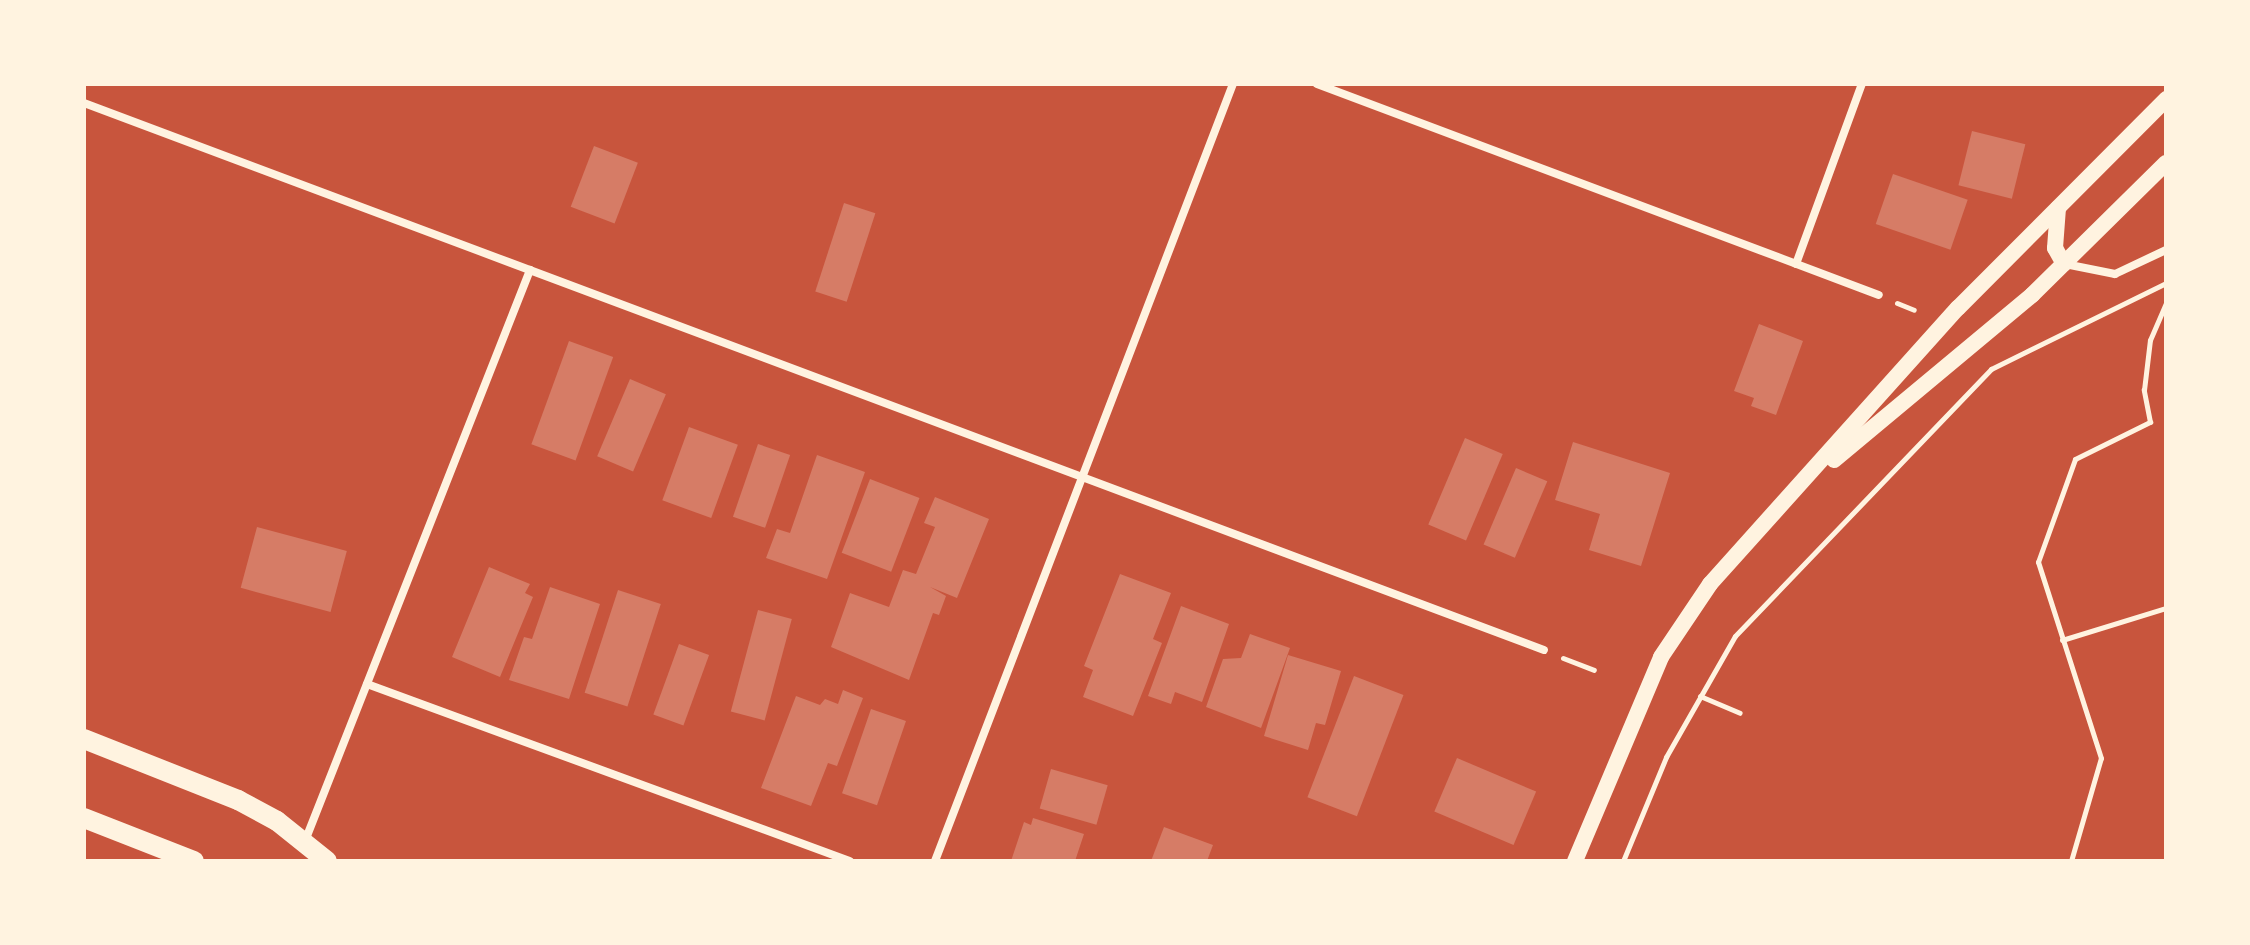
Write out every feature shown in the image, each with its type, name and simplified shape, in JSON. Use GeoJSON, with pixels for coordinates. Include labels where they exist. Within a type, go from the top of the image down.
{"type":"FeatureCollection","features":[{"type":"Feature","properties":{"kind":"main road"},"geometry":{"type":"LineString","coordinates":[[1575,861],[1668,645],[1710,584],[1796,492],[1958,308],[2166,99]]}},
{"type":"Feature","properties":{"kind":"main road"},"geometry":{"type":"LineString","coordinates":[[1796,492],[2064,264],[2166,163]]}},
{"type":"Feature","properties":{"kind":"main road"},"geometry":{"type":"LineString","coordinates":[[2059,207],[2055,248],[2064,264]]}},
{"type":"Feature","properties":{"kind":"main road"},"geometry":{"type":"LineString","coordinates":[[84,739],[238,800],[305,842],[327,861]]}},
{"type":"Feature","properties":{"kind":"main road"},"geometry":{"type":"LineString","coordinates":[[84,818],[194,861]]}},
{"type":"Feature","properties":{"kind":"street"},"geometry":{"type":"LineString","coordinates":[[935,861],[1233,84]]}},
{"type":"Feature","properties":{"kind":"street"},"geometry":{"type":"LineString","coordinates":[[1317,84],[1879,295]]}},
{"type":"Feature","properties":{"kind":"street"},"geometry":{"type":"LineString","coordinates":[[1796,264],[1862,84]]}},
{"type":"Feature","properties":{"kind":"street"},"geometry":{"type":"LineString","coordinates":[[84,103],[1544,650]]}},
{"type":"Feature","properties":{"kind":"street"},"geometry":{"type":"LineString","coordinates":[[2064,264],[2115,274],[2166,250]]}},
{"type":"Feature","properties":{"kind":"street"},"geometry":{"type":"LineString","coordinates":[[305,842],[530,270]]}},
{"type":"Feature","properties":{"kind":"street"},"geometry":{"type":"LineString","coordinates":[[367,684],[850,861]]}},
{"type":"Feature","properties":{"kind":"path"},"geometry":{"type":"LineString","coordinates":[[1623,861],[1666,757],[1735,636],[1991,369],[2166,283]]}},
{"type":"Feature","properties":{"kind":"path"},"geometry":{"type":"LineString","coordinates":[[2071,861],[2101,758],[2038,562],[2075,459],[2150,422],[2144,390],[2150,340],[2166,303]]}},
{"type":"Feature","properties":{"kind":"path"},"geometry":{"type":"LineString","coordinates":[[2062,640],[2166,608]]}},
{"type":"Feature","properties":{"kind":"path"},"geometry":{"type":"LineString","coordinates":[[1544,650],[1594,670]]}},
{"type":"Feature","properties":{"kind":"path"},"geometry":{"type":"LineString","coordinates":[[1700,696],[1740,713]]}},
{"type":"Feature","properties":{"kind":"building"},"geometry":{"type":"Polygon","coordinates":[[[1972,131],[2025,144],[2012,199],[1958,185],[1972,131]]]}},
{"type":"Feature","properties":{"kind":"building"},"geometry":{"type":"Polygon","coordinates":[[[594,146],[638,163],[615,224],[571,207],[594,146]]]}},
{"type":"Feature","properties":{"kind":"building"},"geometry":{"type":"Polygon","coordinates":[[[1893,174],[1968,200],[1950,250],[1876,224],[1893,174]]]}},
{"type":"Feature","properties":{"kind":"building"},"geometry":{"type":"Polygon","coordinates":[[[844,203],[875,213],[847,302],[815,291],[844,203]]]}},
{"type":"Feature","properties":{"kind":"building"},"geometry":{"type":"Polygon","coordinates":[[[1759,324],[1803,341],[1776,415],[1751,406],[1754,398],[1734,391],[1759,324]]]}},
{"type":"Feature","properties":{"kind":"building"},"geometry":{"type":"Polygon","coordinates":[[[569,341],[613,357],[576,460],[531,444],[569,341]]]}},
{"type":"Feature","properties":{"kind":"building"},"geometry":{"type":"Polygon","coordinates":[[[630,379],[666,394],[633,472],[597,456],[630,379]]]}},
{"type":"Feature","properties":{"kind":"building"},"geometry":{"type":"Polygon","coordinates":[[[689,427],[738,445],[711,518],[662,500],[689,427]]]}},
{"type":"Feature","properties":{"kind":"building"},"geometry":{"type":"Polygon","coordinates":[[[1465,438],[1503,454],[1466,541],[1428,525],[1465,438]]]}},
{"type":"Feature","properties":{"kind":"building"},"geometry":{"type":"Polygon","coordinates":[[[1573,442],[1670,473],[1641,566],[1589,550],[1600,514],[1555,500],[1573,442]]]}},
{"type":"Feature","properties":{"kind":"building"},"geometry":{"type":"Polygon","coordinates":[[[758,444],[790,455],[765,528],[733,517],[758,444]]]}},
{"type":"Feature","properties":{"kind":"building"},"geometry":{"type":"Polygon","coordinates":[[[817,455],[865,472],[827,579],[766,558],[777,529],[790,533],[817,455]]]}},
{"type":"Feature","properties":{"kind":"building"},"geometry":{"type":"Polygon","coordinates":[[[1516,468],[1547,481],[1515,558],[1484,544],[1516,468]]]}},
{"type":"Feature","properties":{"kind":"building"},"geometry":{"type":"Polygon","coordinates":[[[870,479],[919,498],[891,572],[842,553],[870,479]]]}},
{"type":"Feature","properties":{"kind":"building"},"geometry":{"type":"Polygon","coordinates":[[[935,497],[989,519],[957,598],[930,587],[946,596],[939,615],[933,613],[909,680],[831,647],[850,593],[889,607],[903,570],[916,574],[935,527],[924,523],[935,497]]]}},
{"type":"Feature","properties":{"kind":"building"},"geometry":{"type":"Polygon","coordinates":[[[257,527],[347,551],[331,612],[241,588],[257,527]]]}},
{"type":"Feature","properties":{"kind":"building"},"geometry":{"type":"Polygon","coordinates":[[[489,567],[530,584],[525,593],[533,597],[500,677],[452,657],[489,567]]]}},
{"type":"Feature","properties":{"kind":"building"},"geometry":{"type":"Polygon","coordinates":[[[1120,574],[1171,593],[1153,639],[1162,643],[1133,716],[1083,697],[1093,670],[1084,666],[1120,574]]]}},
{"type":"Feature","properties":{"kind":"building"},"geometry":{"type":"Polygon","coordinates":[[[550,587],[600,604],[569,699],[509,680],[524,637],[532,639],[550,587]]]}},
{"type":"Feature","properties":{"kind":"building"},"geometry":{"type":"Polygon","coordinates":[[[618,590],[661,604],[627,707],[585,693],[618,590]]]}},
{"type":"Feature","properties":{"kind":"building"},"geometry":{"type":"Polygon","coordinates":[[[1181,606],[1229,624],[1202,702],[1175,692],[1171,704],[1148,696],[1181,606]]]}},
{"type":"Feature","properties":{"kind":"building"},"geometry":{"type":"Polygon","coordinates":[[[758,610],[792,619],[765,720],[731,711],[758,610]]]}},
{"type":"Feature","properties":{"kind":"building"},"geometry":{"type":"Polygon","coordinates":[[[1250,634],[1290,648],[1261,728],[1206,707],[1223,659],[1241,658],[1250,634]]]}},
{"type":"Feature","properties":{"kind":"building"},"geometry":{"type":"Polygon","coordinates":[[[679,644],[709,655],[683,725],[653,714],[679,644]]]}},
{"type":"Feature","properties":{"kind":"building"},"geometry":{"type":"Polygon","coordinates":[[[1288,655],[1341,671],[1325,725],[1316,723],[1308,750],[1264,736],[1288,655]]]}},
{"type":"Feature","properties":{"kind":"building"},"geometry":{"type":"Polygon","coordinates":[[[1354,676],[1403,695],[1357,816],[1307,797],[1354,676]]]}},
{"type":"Feature","properties":{"kind":"building"},"geometry":{"type":"Polygon","coordinates":[[[843,690],[863,698],[837,766],[828,763],[811,806],[761,788],[796,696],[820,705],[825,699],[838,704],[843,690]]]}},
{"type":"Feature","properties":{"kind":"building"},"geometry":{"type":"Polygon","coordinates":[[[871,709],[906,721],[877,805],[842,793],[871,709]]]}},
{"type":"Feature","properties":{"kind":"building"},"geometry":{"type":"Polygon","coordinates":[[[1457,758],[1536,792],[1514,845],[1434,811],[1457,758]]]}},
{"type":"Feature","properties":{"kind":"building"},"geometry":{"type":"Polygon","coordinates":[[[1051,769],[1108,785],[1096,825],[1040,808],[1051,769]]]}},
{"type":"Feature","properties":{"kind":"building"},"geometry":{"type":"Polygon","coordinates":[[[1033,818],[1084,834],[1075,861],[1011,861],[1024,822],[1031,825],[1033,818]]]}},
{"type":"Feature","properties":{"kind":"building"},"geometry":{"type":"Polygon","coordinates":[[[1164,827],[1213,845],[1207,861],[1151,861],[1164,827]]]}}]}
